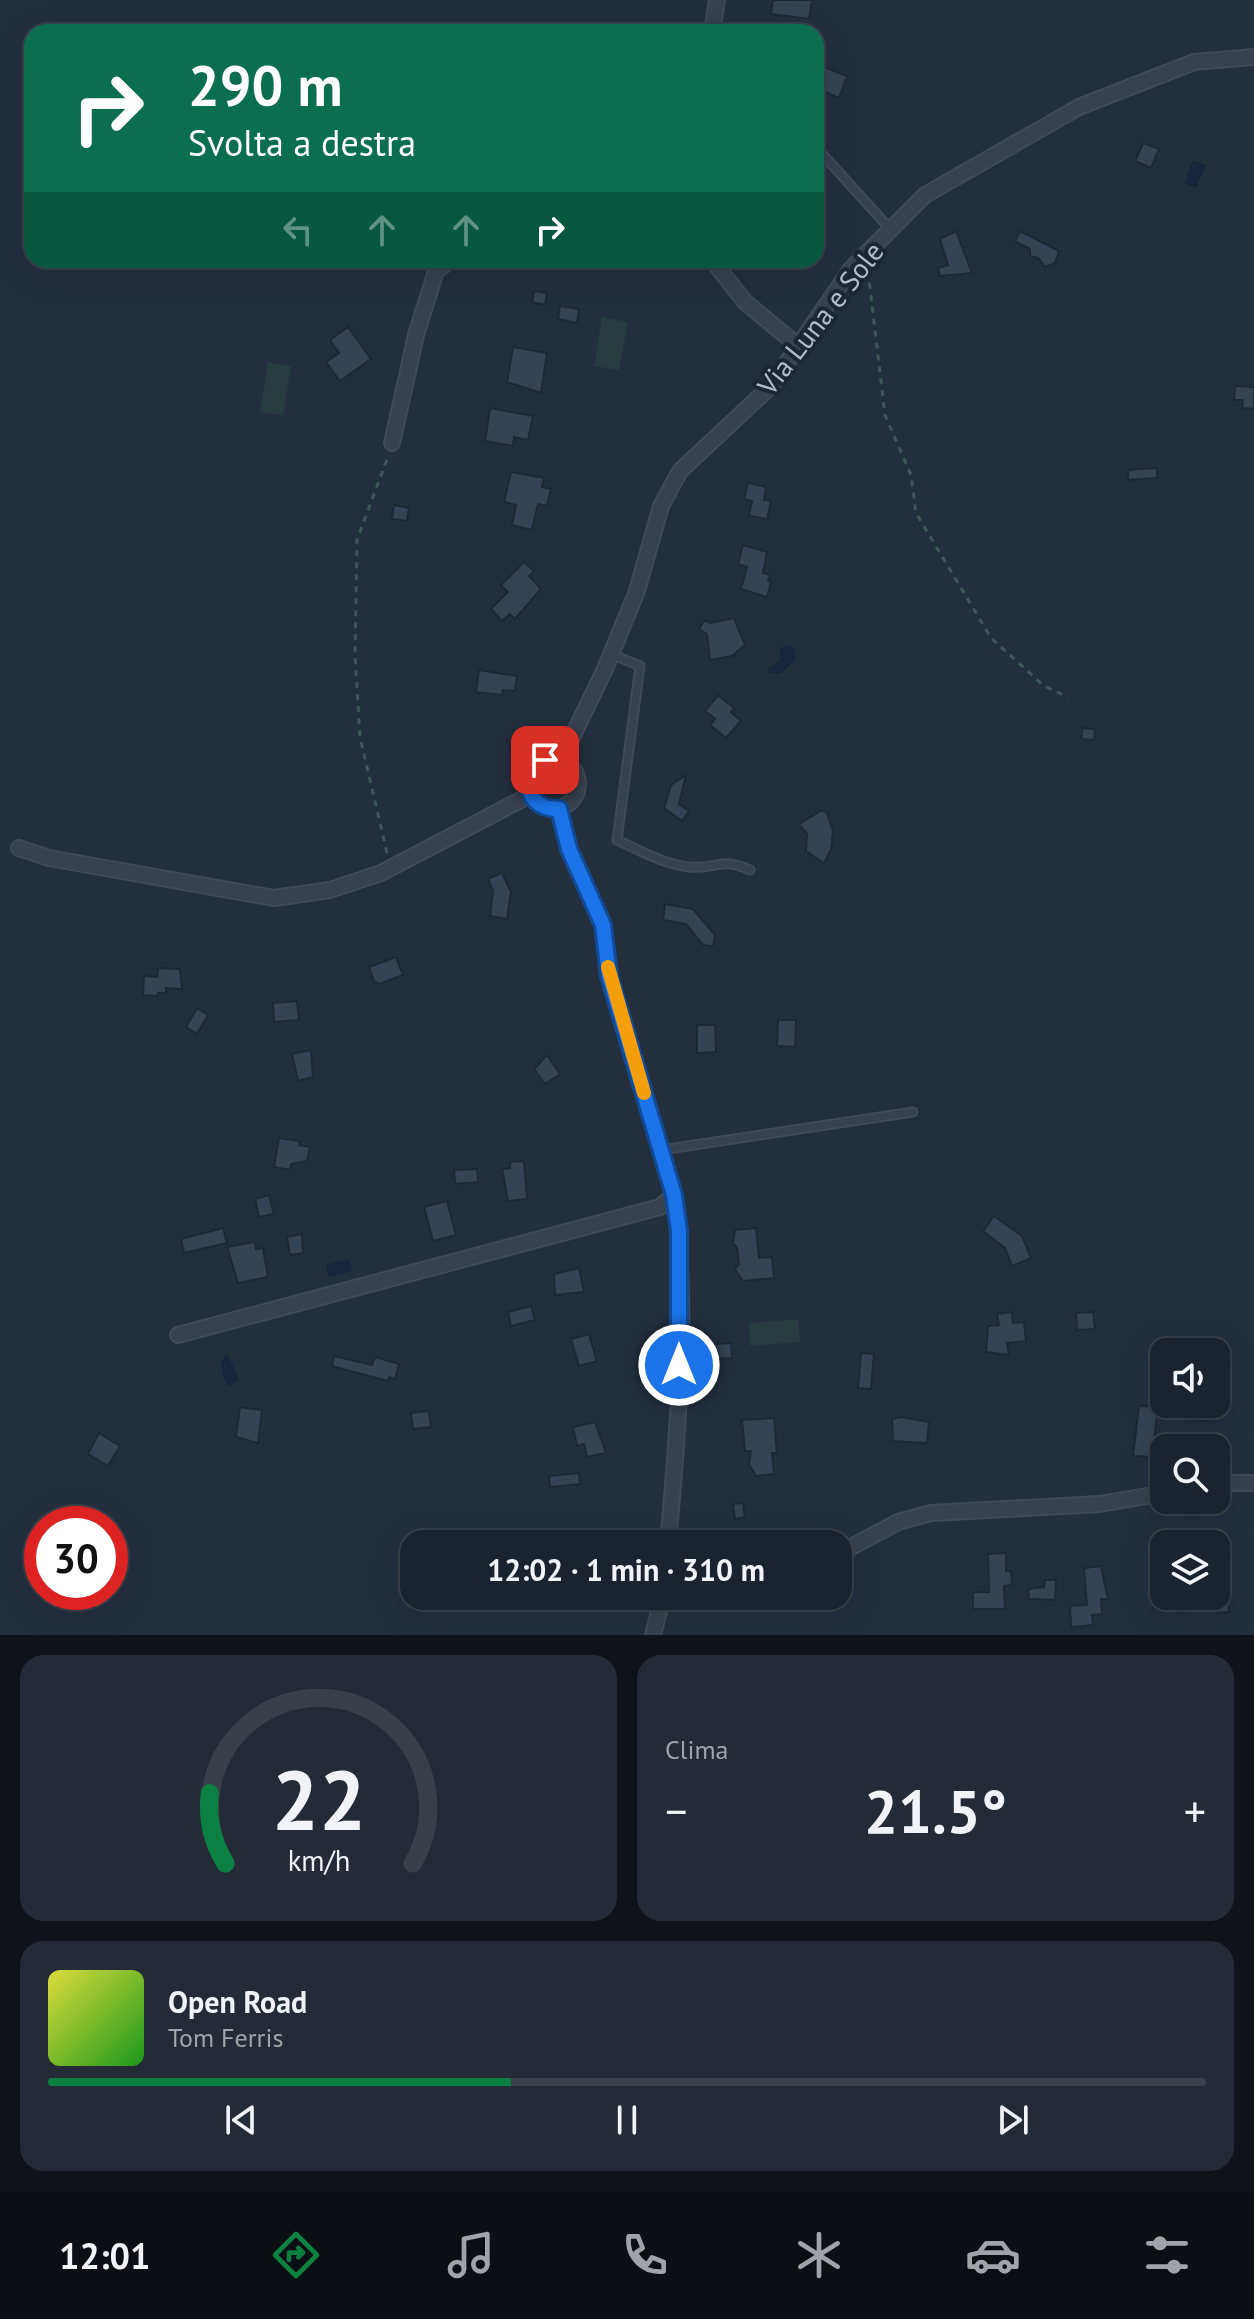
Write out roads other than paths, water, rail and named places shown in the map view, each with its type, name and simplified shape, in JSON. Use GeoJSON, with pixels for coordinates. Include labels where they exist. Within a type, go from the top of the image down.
{"type":"FeatureCollection","features":[{"type":"Feature","properties":{"kind":"street"},"geometry":{"type":"LineString","coordinates":[[713,24],[717,0]]}},
{"type":"Feature","properties":{"kind":"street","name":"Via Luna e Sole"},"geometry":{"type":"LineString","coordinates":[[561,760],[637,591],[661,506],[680,471],[771,386],[797,345],[865,255],[925,195],[1079,107],[1194,62],[1254,57]]}},
{"type":"Feature","properties":{"kind":"street"},"geometry":{"type":"LineString","coordinates":[[392,443],[416,335],[436,271],[440,268]]}},
{"type":"Feature","properties":{"kind":"street"},"geometry":{"type":"LineString","coordinates":[[718,268],[745,302],[797,345]]}},
{"type":"Feature","properties":{"kind":"street"},"geometry":{"type":"LineString","coordinates":[[545,760],[561,760],[574,769],[579,785],[573,800],[559,809],[542,807],[530,795],[532,770],[545,760]]}},
{"type":"Feature","properties":{"kind":"street"},"geometry":{"type":"LineString","coordinates":[[19,848],[49,858],[274,898],[330,890],[391,868],[530,795]]}},
{"type":"Feature","properties":{"kind":"street"},"geometry":{"type":"LineString","coordinates":[[559,809],[569,849],[603,925],[609,976],[674,1195],[679,1231],[679,1365],[669,1530]]}},
{"type":"Feature","properties":{"kind":"street"},"geometry":{"type":"LineString","coordinates":[[178,1335],[660,1207],[674,1195]]}},
{"type":"Feature","properties":{"kind":"street"},"geometry":{"type":"LineString","coordinates":[[1230,1483],[1254,1483]]}},
{"type":"Feature","properties":{"kind":"street"},"geometry":{"type":"LineString","coordinates":[[852,1547],[898,1522],[931,1513],[1100,1504],[1150,1495]]}},
{"type":"Feature","properties":{"kind":"street"},"geometry":{"type":"LineString","coordinates":[[653,1635],[660,1610]]}},
{"type":"Feature","properties":{"kind":"lane"},"geometry":{"type":"LineString","coordinates":[[824,156],[891,230]]}},
{"type":"Feature","properties":{"kind":"lane"},"geometry":{"type":"LineString","coordinates":[[611,654],[640,666],[617,840],[662,862],[692,867],[730,861],[750,870]]}},
{"type":"Feature","properties":{"kind":"lane"},"geometry":{"type":"LineString","coordinates":[[661,1150],[913,1112]]}},
{"type":"Feature","properties":{"kind":"water"},"geometry":{"type":"Polygon","coordinates":[[[1193,160],[1206,165],[1196,188],[1184,183],[1193,160]]]}},
{"type":"Feature","properties":{"kind":"water"},"geometry":{"type":"Polygon","coordinates":[[[788,645],[795,648],[795,660],[780,674],[769,673],[768,668],[780,660],[780,648],[788,645]]]}},
{"type":"Feature","properties":{"kind":"water"},"geometry":{"type":"Polygon","coordinates":[[[349,1259],[352,1271],[329,1277],[326,1265],[349,1259]]]}},
{"type":"Feature","properties":{"kind":"water"},"geometry":{"type":"Polygon","coordinates":[[[227,1354],[240,1380],[229,1386],[224,1380],[221,1361],[227,1354]]]}}]}
